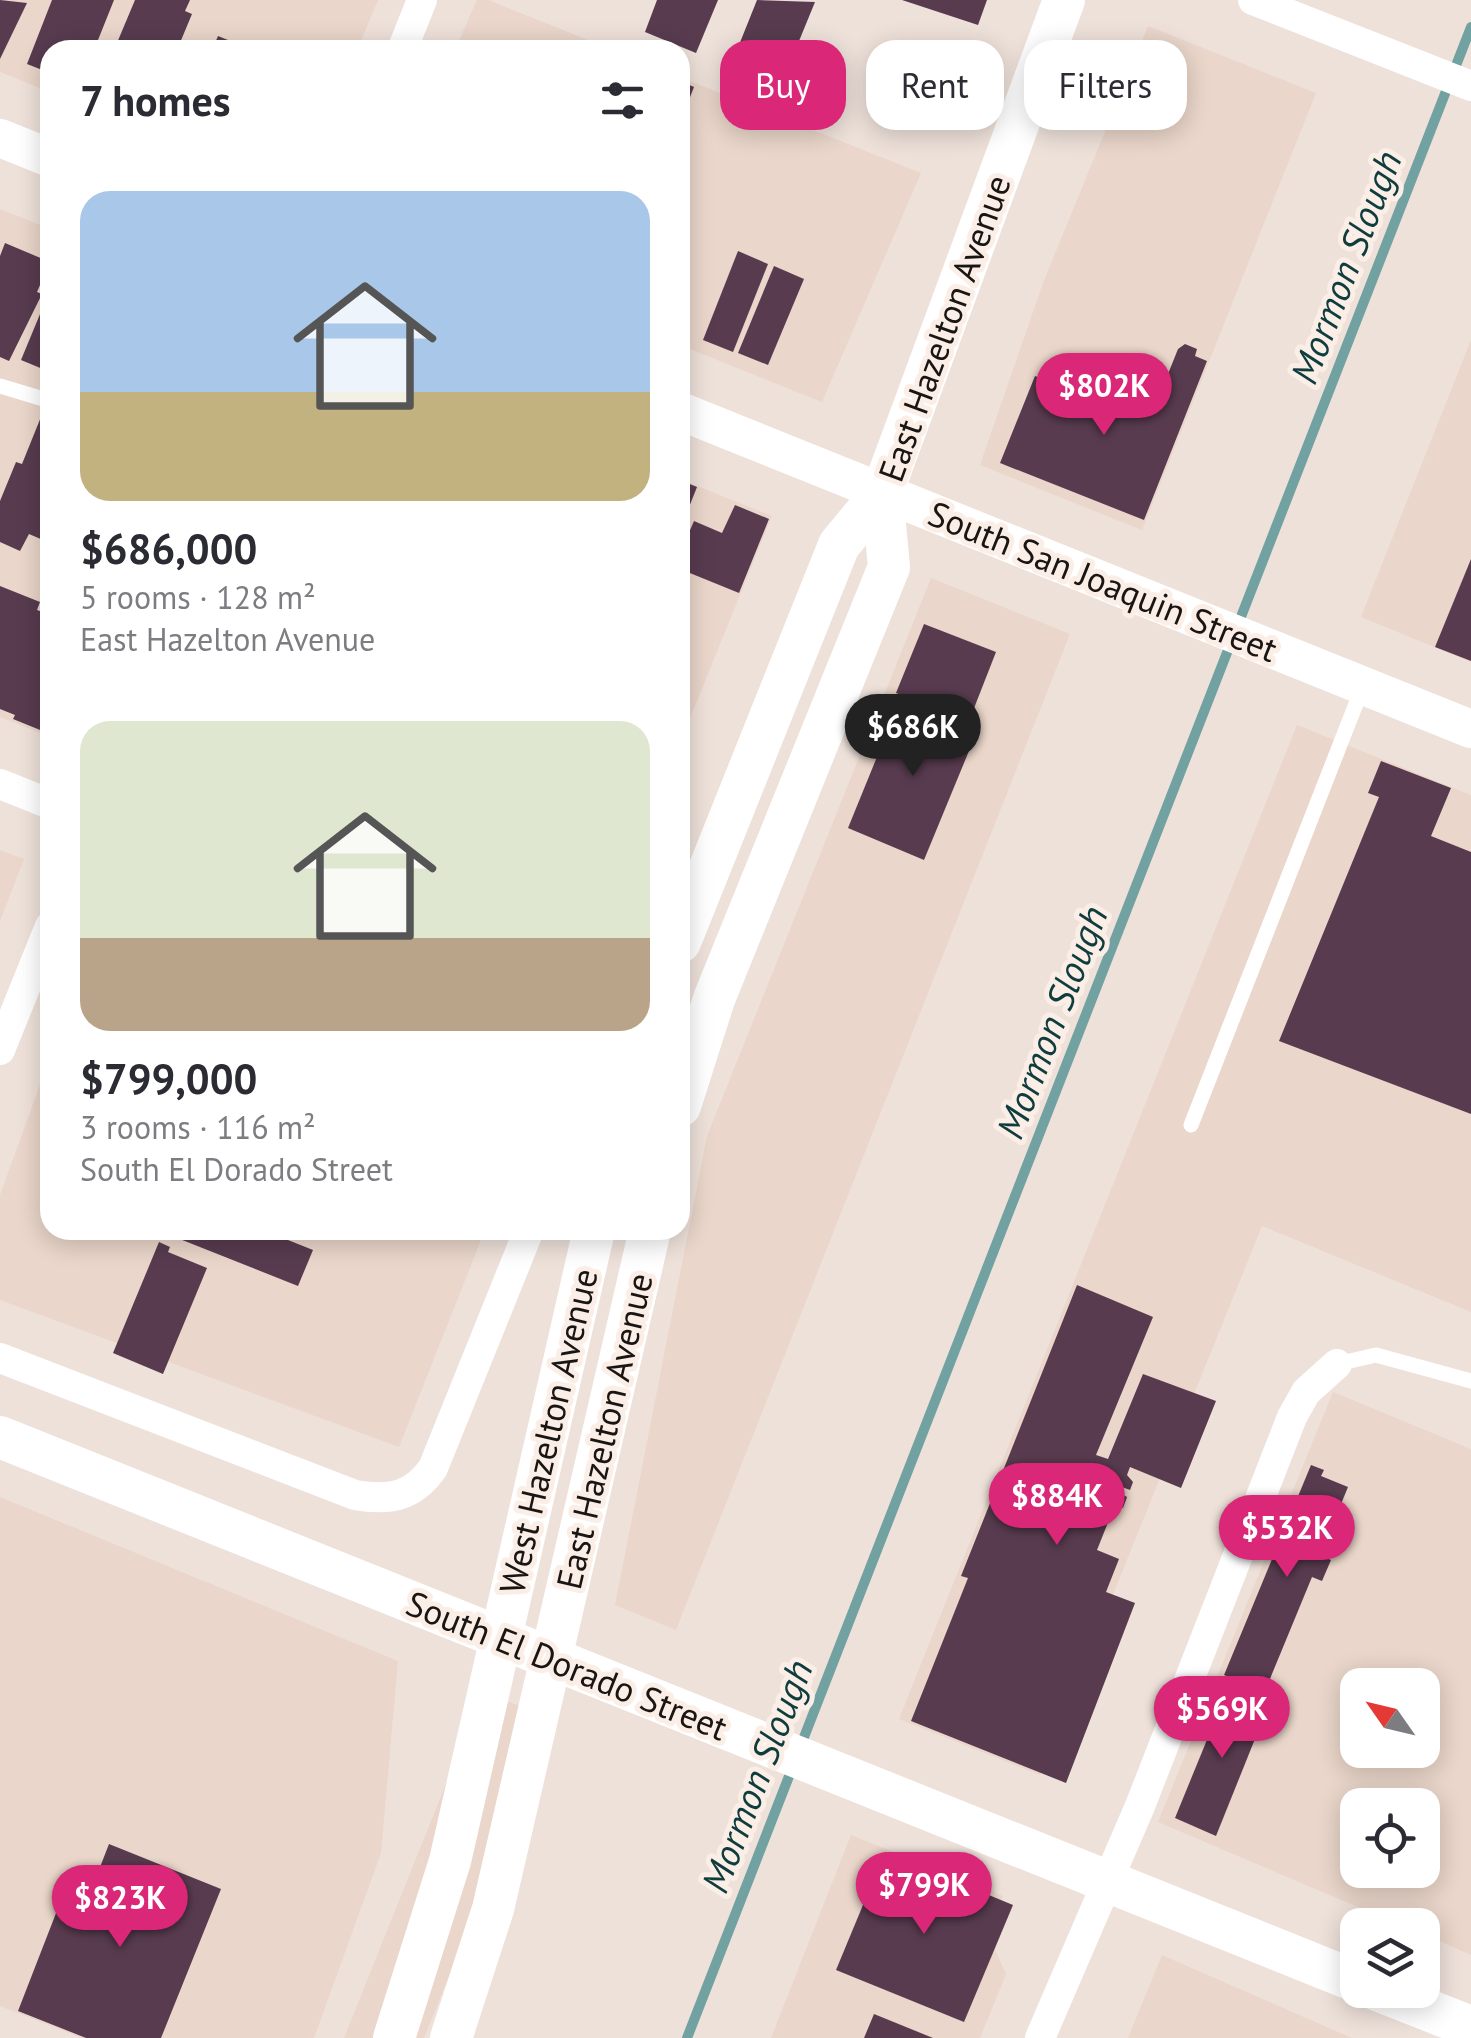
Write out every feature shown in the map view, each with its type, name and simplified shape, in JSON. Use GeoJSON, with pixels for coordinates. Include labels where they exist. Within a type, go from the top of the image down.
{"type":"FeatureCollection","features":[{"type":"Feature","properties":{"kind":"main road","name":"East Hazelton Avenue"},"geometry":{"type":"LineString","coordinates":[[690,1075],[714,999],[890,567],[882,493],[1064,0]]}},
{"type":"Feature","properties":{"kind":"main road"},"geometry":{"type":"LineString","coordinates":[[690,912],[840,545],[882,493]]}},
{"type":"Feature","properties":{"kind":"main road","name":"West Hazelton Avenue"},"geometry":{"type":"LineString","coordinates":[[394,2038],[450,1861],[592,1240]]}},
{"type":"Feature","properties":{"kind":"main road","name":"East Hazelton Avenue"},"geometry":{"type":"LineString","coordinates":[[451,2038],[493,1908],[648,1240]]}},
{"type":"Feature","properties":{"kind":"main road","name":"South El Dorado Street"},"geometry":{"type":"LineString","coordinates":[[0,1436],[1340,1975]]}},
{"type":"Feature","properties":{"kind":"main road"},"geometry":{"type":"LineString","coordinates":[[1422,2008],[1471,2028]]}},
{"type":"Feature","properties":{"kind":"street"},"geometry":{"type":"LineString","coordinates":[[406,40],[422,0]]}},
{"type":"Feature","properties":{"kind":"street"},"geometry":{"type":"LineString","coordinates":[[1253,0],[1471,86]]}},
{"type":"Feature","properties":{"kind":"street"},"geometry":{"type":"LineString","coordinates":[[0,138],[40,154]]}},
{"type":"Feature","properties":{"kind":"street","name":"South San Joaquin Street"},"geometry":{"type":"LineString","coordinates":[[690,416],[1471,729]]}},
{"type":"Feature","properties":{"kind":"street"},"geometry":{"type":"LineString","coordinates":[[0,784],[40,800]]}},
{"type":"Feature","properties":{"kind":"street"},"geometry":{"type":"LineString","coordinates":[[0,1050],[40,951]]}},
{"type":"Feature","properties":{"kind":"street"},"geometry":{"type":"LineString","coordinates":[[0,1358],[356,1495],[380,1499],[421,1486],[433,1468],[525,1240]]}},
{"type":"Feature","properties":{"kind":"street"},"geometry":{"type":"LineString","coordinates":[[1040,2038],[1140,1806],[1292,1418],[1306,1392],[1337,1364]]}},
{"type":"Feature","properties":{"kind":"lane"},"geometry":{"type":"LineString","coordinates":[[0,386],[40,398]]}},
{"type":"Feature","properties":{"kind":"lane"},"geometry":{"type":"LineString","coordinates":[[1191,1124],[1363,686]]}},
{"type":"Feature","properties":{"kind":"lane"},"geometry":{"type":"LineString","coordinates":[[1337,1364],[1376,1356],[1471,1382]]}},
{"type":"Feature","properties":{"kind":"shaded area"},"geometry":{"type":"Polygon","coordinates":[[[0,0],[378,0],[361,40],[40,40],[40,88],[0,72],[0,0]]]}},
{"type":"Feature","properties":{"kind":"shaded area"},"geometry":{"type":"Polygon","coordinates":[[[477,0],[488,0],[588,40],[459,40],[477,0]]]}},
{"type":"Feature","properties":{"kind":"shaded area"},"geometry":{"type":"Polygon","coordinates":[[[1148,26],[1183,40],[1142,40],[1148,26]]]}},
{"type":"Feature","properties":{"kind":"shaded area"},"geometry":{"type":"Polygon","coordinates":[[[1187,42],[1316,93],[1142,530],[980,465],[1043,283],[1106,130],[1187,130],[1187,42]]]}},
{"type":"Feature","properties":{"kind":"shaded area"},"geometry":{"type":"Polygon","coordinates":[[[690,81],[720,93],[720,130],[813,130],[921,173],[822,402],[690,349],[690,81]]]}},
{"type":"Feature","properties":{"kind":"shaded area"},"geometry":{"type":"Polygon","coordinates":[[[0,209],[40,225],[40,733],[0,717],[0,209]]]}},
{"type":"Feature","properties":{"kind":"shaded area"},"geometry":{"type":"Polygon","coordinates":[[[1471,340],[1471,662],[1361,617],[1471,340]]]}},
{"type":"Feature","properties":{"kind":"shaded area"},"geometry":{"type":"Polygon","coordinates":[[[690,483],[772,516],[690,718],[690,483]]]}},
{"type":"Feature","properties":{"kind":"shaded area"},"geometry":{"type":"Polygon","coordinates":[[[931,578],[1070,634],[676,1630],[615,1605],[687,1240],[690,1240],[707,1136],[931,578]]]}},
{"type":"Feature","properties":{"kind":"shaded area"},"geometry":{"type":"Polygon","coordinates":[[[1297,725],[1471,795],[1471,1312],[1262,1226],[1040,1775],[899,1719],[1297,725]]]}},
{"type":"Feature","properties":{"kind":"shaded area"},"geometry":{"type":"Polygon","coordinates":[[[0,850],[24,859],[0,921],[0,850]]]}},
{"type":"Feature","properties":{"kind":"shaded area"},"geometry":{"type":"Polygon","coordinates":[[[40,1085],[40,1240],[481,1240],[399,1447],[0,1300],[0,1195],[40,1085]]]}},
{"type":"Feature","properties":{"kind":"shaded area"},"geometry":{"type":"Polygon","coordinates":[[[1333,1392],[1471,1449],[1471,1955],[1440,1941],[1440,1908],[1360,1908],[1158,1822],[1333,1392]]]}},
{"type":"Feature","properties":{"kind":"shaded area"},"geometry":{"type":"Polygon","coordinates":[[[0,1497],[398,1661],[381,1853],[314,2038],[82,2038],[0,2006],[0,1497]]]}},
{"type":"Feature","properties":{"kind":"shaded area"},"geometry":{"type":"Polygon","coordinates":[[[482,1694],[554,1716],[424,2038],[344,2038],[482,1694]]]}},
{"type":"Feature","properties":{"kind":"shaded area"},"geometry":{"type":"Polygon","coordinates":[[[851,1835],[1003,1896],[987,1932],[1006,1974],[980,2038],[771,2038],[851,1835]]]}},
{"type":"Feature","properties":{"kind":"shaded area"},"geometry":{"type":"Polygon","coordinates":[[[1162,1955],[1352,2038],[1128,2038],[1162,1955]]]}},
{"type":"Feature","properties":{"kind":"building"},"geometry":{"type":"Polygon","coordinates":[[[0,0],[27,3],[0,59],[0,0]]]}},
{"type":"Feature","properties":{"kind":"building"},"geometry":{"type":"Polygon","coordinates":[[[52,0],[114,0],[98,40],[40,40],[40,69],[27,64],[52,0]]]}},
{"type":"Feature","properties":{"kind":"building"},"geometry":{"type":"Polygon","coordinates":[[[135,0],[190,0],[185,11],[192,14],[181,40],[118,40],[135,0]]]}},
{"type":"Feature","properties":{"kind":"building"},"geometry":{"type":"Polygon","coordinates":[[[657,0],[718,0],[696,53],[690,51],[690,40],[664,40],[645,32],[657,0]]]}},
{"type":"Feature","properties":{"kind":"building"},"geometry":{"type":"Polygon","coordinates":[[[757,0],[815,2],[799,40],[741,40],[757,0]]]}},
{"type":"Feature","properties":{"kind":"building"},"geometry":{"type":"Polygon","coordinates":[[[902,0],[987,0],[978,25],[902,0]]]}},
{"type":"Feature","properties":{"kind":"building"},"geometry":{"type":"Polygon","coordinates":[[[5,243],[40,258],[37,292],[40,298],[9,361],[0,357],[0,256],[5,243]]]}},
{"type":"Feature","properties":{"kind":"building"},"geometry":{"type":"Polygon","coordinates":[[[738,251],[768,264],[733,352],[703,340],[738,251]]]}},
{"type":"Feature","properties":{"kind":"building"},"geometry":{"type":"Polygon","coordinates":[[[774,266],[804,279],[768,365],[738,353],[774,266]]]}},
{"type":"Feature","properties":{"kind":"building"},"geometry":{"type":"Polygon","coordinates":[[[40,314],[40,368],[21,360],[40,314]]]}},
{"type":"Feature","properties":{"kind":"building"},"geometry":{"type":"Polygon","coordinates":[[[1185,344],[1197,349],[1195,356],[1207,361],[1144,520],[1000,463],[1035,376],[1129,413],[1136,397],[1156,404],[1178,349],[1185,344]]]}},
{"type":"Feature","properties":{"kind":"building"},"geometry":{"type":"Polygon","coordinates":[[[40,419],[40,539],[29,534],[20,551],[0,542],[0,501],[16,462],[22,464],[40,419]]]}},
{"type":"Feature","properties":{"kind":"building"},"geometry":{"type":"Polygon","coordinates":[[[690,484],[697,487],[690,505],[690,484]]]}},
{"type":"Feature","properties":{"kind":"building"},"geometry":{"type":"Polygon","coordinates":[[[735,505],[769,519],[739,593],[690,573],[690,530],[694,521],[722,533],[735,505]]]}},
{"type":"Feature","properties":{"kind":"building"},"geometry":{"type":"Polygon","coordinates":[[[1471,559],[1471,661],[1435,647],[1471,559]]]}},
{"type":"Feature","properties":{"kind":"building"},"geometry":{"type":"Polygon","coordinates":[[[0,586],[40,602],[40,730],[0,709],[0,586]]]}},
{"type":"Feature","properties":{"kind":"building"},"geometry":{"type":"Polygon","coordinates":[[[924,624],[996,652],[969,721],[896,693],[924,624]]]}},
{"type":"Feature","properties":{"kind":"building"},"geometry":{"type":"Polygon","coordinates":[[[901,698],[978,729],[924,860],[848,828],[901,698]]]}},
{"type":"Feature","properties":{"kind":"building"},"geometry":{"type":"Polygon","coordinates":[[[1381,761],[1451,788],[1431,836],[1471,852],[1471,1114],[1279,1041],[1379,797],[1368,793],[1381,761]]]}},
{"type":"Feature","properties":{"kind":"building"},"geometry":{"type":"Polygon","coordinates":[[[182,1240],[288,1240],[313,1250],[298,1286],[182,1240]]]}},
{"type":"Feature","properties":{"kind":"building"},"geometry":{"type":"Polygon","coordinates":[[[159,1242],[170,1247],[168,1252],[207,1268],[163,1374],[113,1353],[159,1242]]]}},
{"type":"Feature","properties":{"kind":"building"},"geometry":{"type":"Polygon","coordinates":[[[1077,1285],[1153,1317],[1096,1455],[1108,1459],[1143,1374],[1216,1401],[1181,1488],[1130,1467],[1130,1490],[1122,1487],[1120,1493],[1127,1497],[1123,1508],[1115,1505],[1097,1550],[1119,1559],[1106,1592],[1135,1603],[1066,1783],[911,1721],[968,1578],[961,1576],[1077,1285]]]}},
{"type":"Feature","properties":{"kind":"building"},"geometry":{"type":"Polygon","coordinates":[[[1311,1465],[1324,1470],[1321,1476],[1348,1487],[1320,1555],[1331,1560],[1322,1581],[1312,1577],[1265,1691],[1224,1675],[1311,1465]]]}},
{"type":"Feature","properties":{"kind":"building"},"geometry":{"type":"Polygon","coordinates":[[[1229,1686],[1269,1704],[1216,1836],[1175,1818],[1229,1686]]]}},
{"type":"Feature","properties":{"kind":"building"},"geometry":{"type":"Polygon","coordinates":[[[109,1844],[221,1889],[161,2038],[86,2038],[18,2011],[65,1890],[88,1898],[109,1844]]]}},
{"type":"Feature","properties":{"kind":"building"},"geometry":{"type":"Polygon","coordinates":[[[885,1852],[1013,1905],[964,2022],[836,1970],[885,1852]]]}},
{"type":"Feature","properties":{"kind":"building"},"geometry":{"type":"Polygon","coordinates":[[[874,2014],[933,2038],[864,2038],[874,2014]]]}},
{"type":"Feature","properties":{"kind":"waterway","name":"Mormon Slough"},"geometry":{"type":"LineString","coordinates":[[799,1750],[1471,27]]}},
{"type":"Feature","properties":{"kind":"waterway","name":"Mormon Slough"},"geometry":{"type":"LineString","coordinates":[[687,2038],[793,1766]]}}]}
